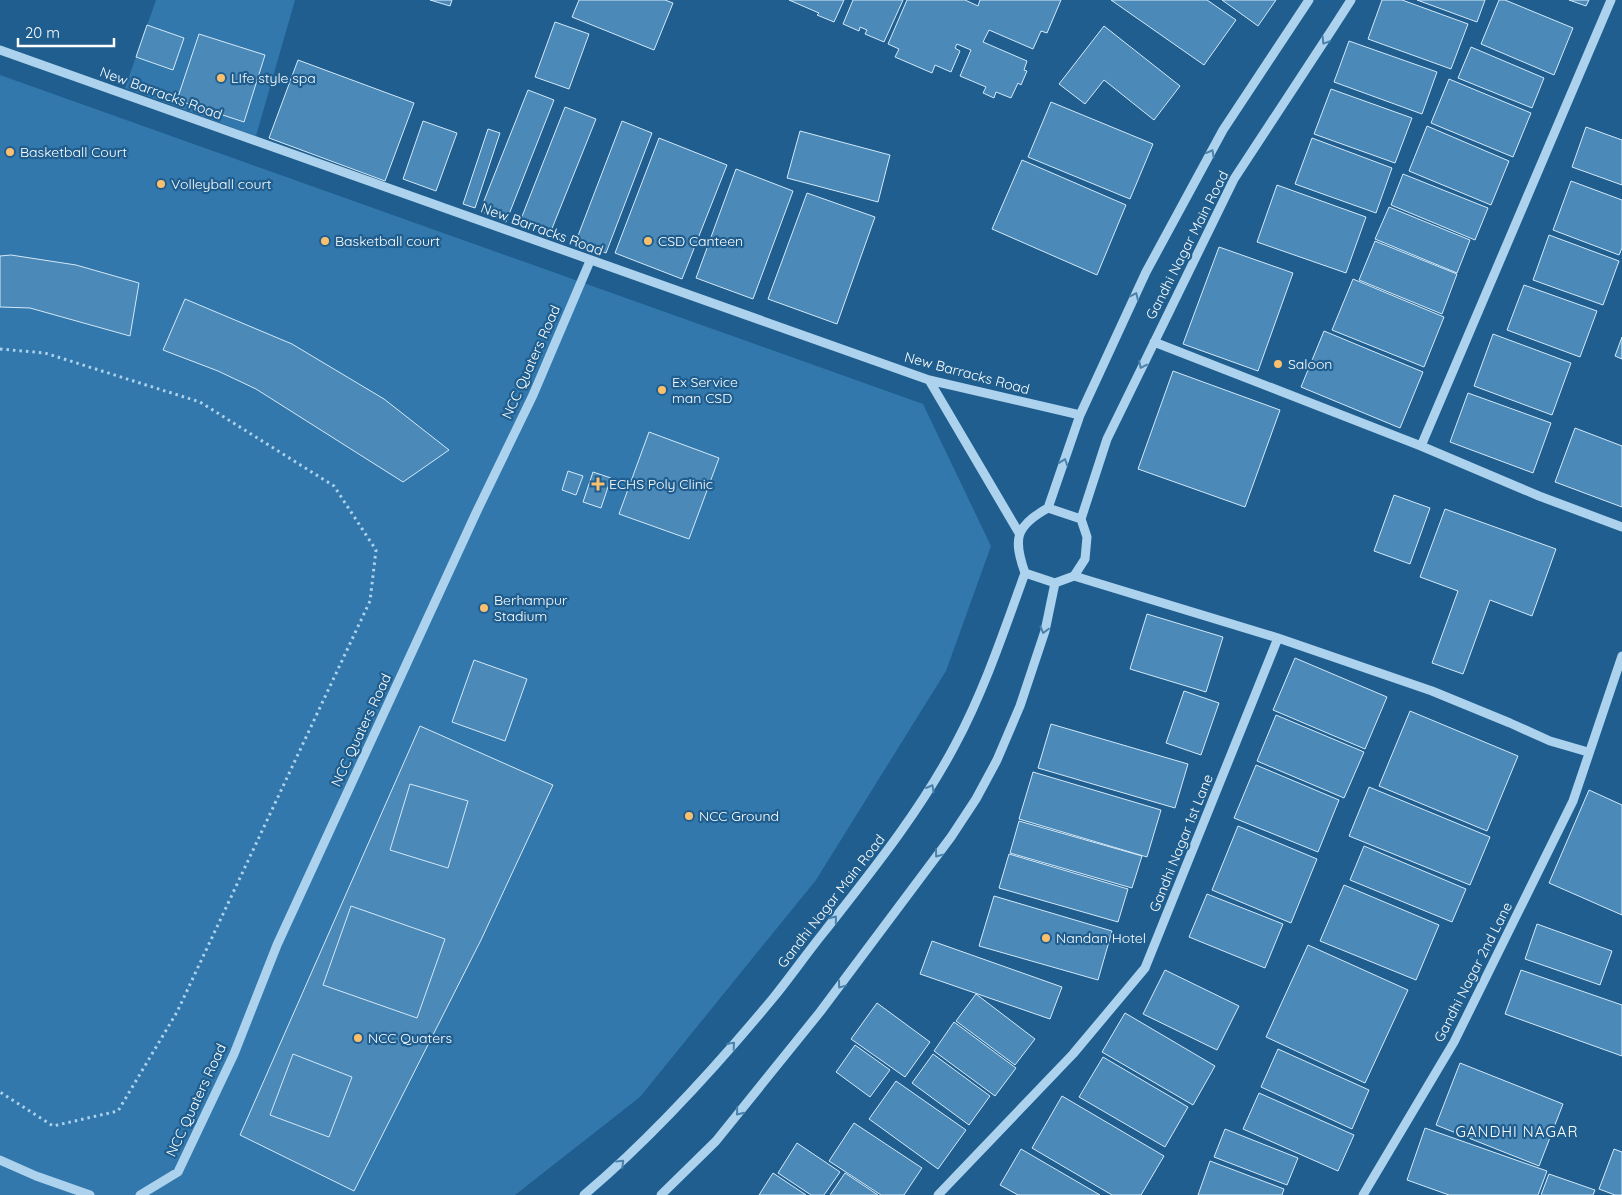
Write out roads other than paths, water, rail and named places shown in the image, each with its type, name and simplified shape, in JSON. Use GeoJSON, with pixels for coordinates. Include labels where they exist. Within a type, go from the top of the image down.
{"type":"FeatureCollection","features":[{"type":"Feature","properties":{"kind":"street","name":"Gandhi Nagar Main Road"},"geometry":{"type":"LineString","coordinates":[[1048,508],[1080,415],[1146,272],[1223,130],[1309,0]]}},
{"type":"Feature","properties":{"kind":"street","name":"Gandhi Nagar Main Road"},"geometry":{"type":"LineString","coordinates":[[1081,519],[1107,440],[1234,179],[1334,28],[1350,0]]}},
{"type":"Feature","properties":{"kind":"street"},"geometry":{"type":"LineString","coordinates":[[1421,446],[1611,0]]}},
{"type":"Feature","properties":{"kind":"street","name":"New Barracks Road"},"geometry":{"type":"LineString","coordinates":[[0,50],[929,380],[1080,415]]}},
{"type":"Feature","properties":{"kind":"street","name":"NCC Quaters Road"},"geometry":{"type":"LineString","coordinates":[[140,1195],[178,1172],[234,1054],[281,936],[476,513],[533,395],[590,261]]}},
{"type":"Feature","properties":{"kind":"street"},"geometry":{"type":"LineString","coordinates":[[1154,342],[1622,527]]}},
{"type":"Feature","properties":{"kind":"street"},"geometry":{"type":"LineString","coordinates":[[929,380],[1019,533],[1019,555],[1025,573],[1055,583],[1074,576],[1085,559],[1088,537],[1081,519],[1048,508],[1032,517],[1019,533]]}},
{"type":"Feature","properties":{"kind":"street","name":"Gandhi Nagar Main Road"},"geometry":{"type":"LineString","coordinates":[[584,1195],[616,1168],[651,1134],[721,1059],[775,996],[927,795],[956,744],[977,697],[1025,573]]}},
{"type":"Feature","properties":{"kind":"street"},"geometry":{"type":"LineString","coordinates":[[1074,576],[1278,638],[1432,691],[1510,723],[1550,742],[1588,752]]}},
{"type":"Feature","properties":{"kind":"street"},"geometry":{"type":"LineString","coordinates":[[662,1195],[716,1141],[820,1012],[951,837],[976,799],[997,760],[1020,706],[1045,631],[1055,583]]}},
{"type":"Feature","properties":{"kind":"street","name":"Gandhi Nagar 1st Lane"},"geometry":{"type":"LineString","coordinates":[[938,1195],[1074,1054],[1145,968],[1278,638]]}},
{"type":"Feature","properties":{"kind":"street","name":"Gandhi Nagar 2nd Lane"},"geometry":{"type":"LineString","coordinates":[[1363,1195],[1454,1042],[1573,802],[1588,752],[1622,656]]}},
{"type":"Feature","properties":{"kind":"street"},"geometry":{"type":"LineString","coordinates":[[0,1160],[36,1176],[90,1195]]}},
{"type":"Feature","properties":{"kind":"place","name":"LIfe style spa"},"geometry":{"type":"Point","coordinates":[221,78]}},
{"type":"Feature","properties":{"kind":"place","name":"Basketball Court"},"geometry":{"type":"Point","coordinates":[10,152]}},
{"type":"Feature","properties":{"kind":"place","name":"Volleyball court"},"geometry":{"type":"Point","coordinates":[161,184]}},
{"type":"Feature","properties":{"kind":"place","name":"Basketball court"},"geometry":{"type":"Point","coordinates":[325,241]}},
{"type":"Feature","properties":{"kind":"place","name":"CSD Canteen"},"geometry":{"type":"Point","coordinates":[648,241]}},
{"type":"Feature","properties":{"kind":"place","name":"Saloon"},"geometry":{"type":"Point","coordinates":[1278,364]}},
{"type":"Feature","properties":{"kind":"place","name":"Ex Service man CSD"},"geometry":{"type":"Point","coordinates":[662,390]}},
{"type":"Feature","properties":{"kind":"place","name":"ECHS Poly Clinic"},"geometry":{"type":"Point","coordinates":[598,484]}},
{"type":"Feature","properties":{"kind":"place","name":"Berhampur Stadium"},"geometry":{"type":"Point","coordinates":[484,608]}},
{"type":"Feature","properties":{"kind":"place","name":"NCC Ground"},"geometry":{"type":"Point","coordinates":[689,816]}},
{"type":"Feature","properties":{"kind":"place","name":"Nandan Hotel"},"geometry":{"type":"Point","coordinates":[1046,938]}},
{"type":"Feature","properties":{"kind":"place","name":"NCC Quaters"},"geometry":{"type":"Point","coordinates":[358,1038]}},
{"type":"Feature","properties":{"kind":"district","name":"GANDHI NAGAR"},"geometry":{"type":"Point","coordinates":[1517,1131]}}]}
